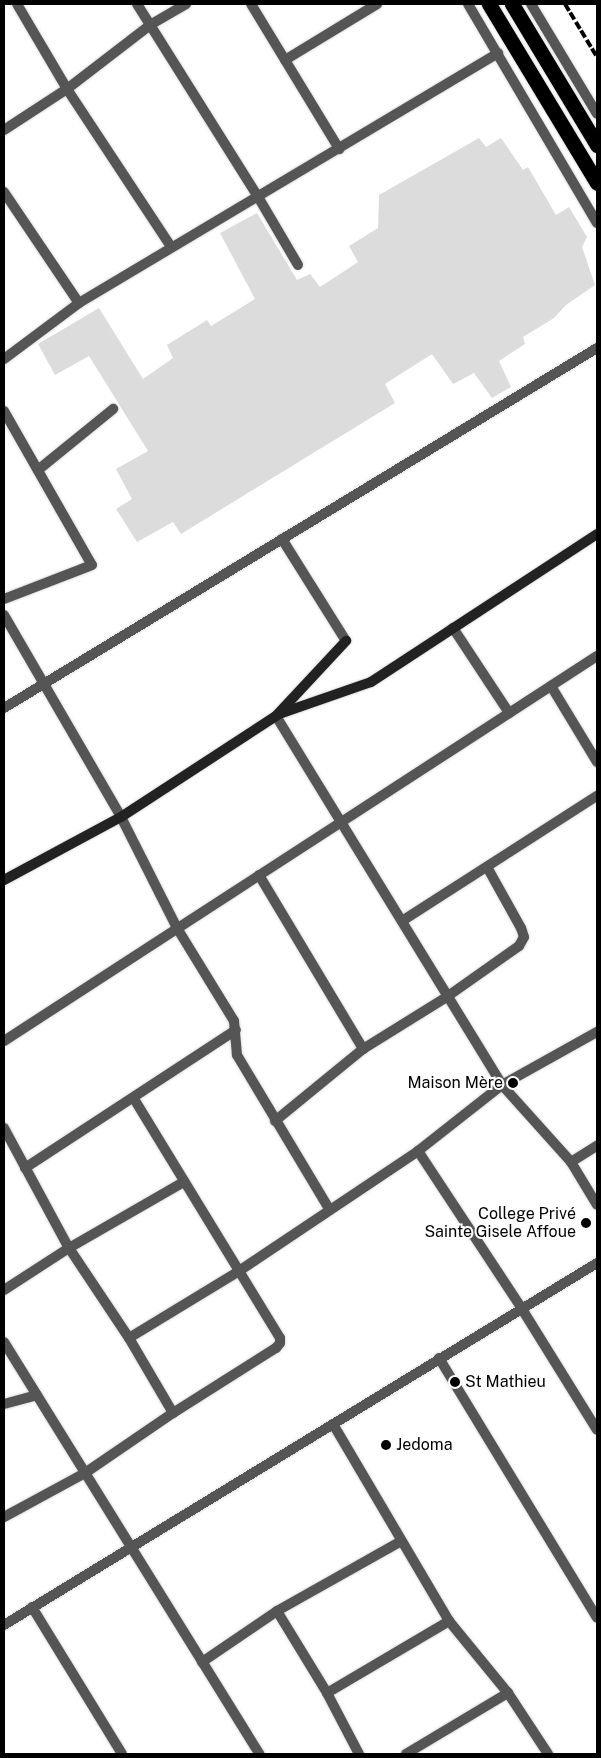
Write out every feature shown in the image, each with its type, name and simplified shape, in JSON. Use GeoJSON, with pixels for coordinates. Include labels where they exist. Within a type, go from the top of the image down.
{"type":"FeatureCollection","features":[{"type":"Feature","properties":{"kind":"highway"},"geometry":{"type":"LineString","coordinates":[[489,4],[597,183]]}},
{"type":"Feature","properties":{"kind":"highway"},"geometry":{"type":"LineString","coordinates":[[512,4],[597,146]]}},
{"type":"Feature","properties":{"kind":"street"},"geometry":{"type":"LineString","coordinates":[[17,4],[67,89],[171,247]]}},
{"type":"Feature","properties":{"kind":"street"},"geometry":{"type":"LineString","coordinates":[[136,4],[257,195],[298,265]]}},
{"type":"Feature","properties":{"kind":"street"},"geometry":{"type":"LineString","coordinates":[[4,130],[67,89],[150,25],[186,4]]}},
{"type":"Feature","properties":{"kind":"street"},"geometry":{"type":"LineString","coordinates":[[251,4],[339,149]]}},
{"type":"Feature","properties":{"kind":"street"},"geometry":{"type":"LineString","coordinates":[[285,60],[377,4]]}},
{"type":"Feature","properties":{"kind":"street"},"geometry":{"type":"LineString","coordinates":[[468,4],[597,222]]}},
{"type":"Feature","properties":{"kind":"street"},"geometry":{"type":"LineString","coordinates":[[531,4],[597,114]]}},
{"type":"Feature","properties":{"kind":"street"},"geometry":{"type":"LineString","coordinates":[[4,359],[79,303],[257,195],[339,149],[498,53]]}},
{"type":"Feature","properties":{"kind":"street"},"geometry":{"type":"LineString","coordinates":[[4,192],[79,303]]}},
{"type":"Feature","properties":{"kind":"street"},"geometry":{"type":"LineString","coordinates":[[4,708],[282,539],[420,458],[597,348]]}},
{"type":"Feature","properties":{"kind":"street"},"geometry":{"type":"LineString","coordinates":[[38,470],[113,409]]}},
{"type":"Feature","properties":{"kind":"street"},"geometry":{"type":"LineString","coordinates":[[4,411],[92,565],[4,600]]}},
{"type":"Feature","properties":{"kind":"street"},"geometry":{"type":"LineString","coordinates":[[4,880],[121,817],[276,716],[371,682],[597,534]]}},
{"type":"Feature","properties":{"kind":"street"},"geometry":{"type":"LineString","coordinates":[[276,716],[346,641],[282,539]]}},
{"type":"Feature","properties":{"kind":"street"},"geometry":{"type":"LineString","coordinates":[[4,615],[121,817],[177,928],[234,1022],[237,1055],[329,1209]]}},
{"type":"Feature","properties":{"kind":"street"},"geometry":{"type":"LineString","coordinates":[[453,628],[509,713]]}},
{"type":"Feature","properties":{"kind":"street"},"geometry":{"type":"LineString","coordinates":[[4,1041],[597,656]]}},
{"type":"Feature","properties":{"kind":"street"},"geometry":{"type":"LineString","coordinates":[[551,686],[597,762]]}},
{"type":"Feature","properties":{"kind":"street"},"geometry":{"type":"LineString","coordinates":[[276,716],[502,1085],[571,1162],[597,1205]]}},
{"type":"Feature","properties":{"kind":"street"},"geometry":{"type":"LineString","coordinates":[[402,921],[597,796]]}},
{"type":"Feature","properties":{"kind":"street"},"geometry":{"type":"LineString","coordinates":[[275,1121],[363,1049],[448,996],[519,946],[524,937],[521,928],[487,866]]}},
{"type":"Feature","properties":{"kind":"street"},"geometry":{"type":"LineString","coordinates":[[260,875],[363,1049]]}},
{"type":"Feature","properties":{"kind":"street"},"geometry":{"type":"LineString","coordinates":[[25,1168],[236,1030]]}},
{"type":"Feature","properties":{"kind":"street"},"geometry":{"type":"LineString","coordinates":[[129,1338],[239,1271],[418,1151],[502,1085],[597,1032]]}},
{"type":"Feature","properties":{"kind":"street"},"geometry":{"type":"LineString","coordinates":[[4,1517],[85,1473],[173,1413],[276,1348],[280,1343],[280,1338],[134,1098]]}},
{"type":"Feature","properties":{"kind":"street"},"geometry":{"type":"LineString","coordinates":[[4,1128],[69,1248],[129,1338],[173,1413]]}},
{"type":"Feature","properties":{"kind":"street"},"geometry":{"type":"LineString","coordinates":[[571,1162],[597,1146]]}},
{"type":"Feature","properties":{"kind":"street"},"geometry":{"type":"LineString","coordinates":[[418,1151],[522,1309],[597,1430]]}},
{"type":"Feature","properties":{"kind":"street"},"geometry":{"type":"LineString","coordinates":[[4,1290],[69,1248],[184,1182]]}},
{"type":"Feature","properties":{"kind":"street"},"geometry":{"type":"LineString","coordinates":[[4,1624],[597,1263]]}},
{"type":"Feature","properties":{"kind":"street"},"geometry":{"type":"LineString","coordinates":[[4,1342],[259,1754]]}},
{"type":"Feature","properties":{"kind":"street"},"geometry":{"type":"LineString","coordinates":[[439,1358],[597,1618]]}},
{"type":"Feature","properties":{"kind":"street"},"geometry":{"type":"LineString","coordinates":[[4,1404],[37,1396]]}},
{"type":"Feature","properties":{"kind":"street"},"geometry":{"type":"LineString","coordinates":[[333,1424],[449,1621],[508,1693],[548,1754]]}},
{"type":"Feature","properties":{"kind":"street"},"geometry":{"type":"LineString","coordinates":[[202,1662],[277,1611],[401,1541]]}},
{"type":"Feature","properties":{"kind":"street"},"geometry":{"type":"LineString","coordinates":[[32,1607],[122,1754]]}},
{"type":"Feature","properties":{"kind":"street"},"geometry":{"type":"LineString","coordinates":[[277,1611],[327,1693],[359,1754]]}},
{"type":"Feature","properties":{"kind":"street"},"geometry":{"type":"LineString","coordinates":[[327,1693],[449,1621]]}},
{"type":"Feature","properties":{"kind":"street"},"geometry":{"type":"LineString","coordinates":[[412,1753],[508,1693]]}},
{"type":"Feature","properties":{"kind":"shaded area"},"geometry":{"type":"Polygon","coordinates":[[[479,138],[486,147],[501,138],[523,170],[528,167],[556,215],[569,207],[587,237],[582,247],[595,285],[566,305],[554,318],[523,337],[525,344],[499,361],[511,387],[492,398],[474,373],[453,384],[432,354],[385,384],[395,403],[181,534],[173,522],[137,542],[116,509],[132,499],[116,469],[148,451],[89,356],[55,375],[38,344],[99,308],[143,379],[173,358],[167,345],[207,320],[211,326],[255,299],[220,233],[257,213],[297,280],[310,274],[320,287],[358,262],[349,246],[378,228],[379,195],[479,138]]]}},
{"type":"Feature","properties":{"kind":"railway"},"geometry":{"type":"LineString","coordinates":[[565,4],[597,57]]}},
{"type":"Feature","properties":{"kind":"place","name":"Maison Mère"},"geometry":{"type":"Point","coordinates":[513,1083]}},
{"type":"Feature","properties":{"kind":"place","name":"College Privé Sainte Gisele Affoue"},"geometry":{"type":"Point","coordinates":[586,1223]}},
{"type":"Feature","properties":{"kind":"place","name":"St Mathieu"},"geometry":{"type":"Point","coordinates":[455,1382]}},
{"type":"Feature","properties":{"kind":"place","name":"Jedoma"},"geometry":{"type":"Point","coordinates":[386,1445]}}]}
